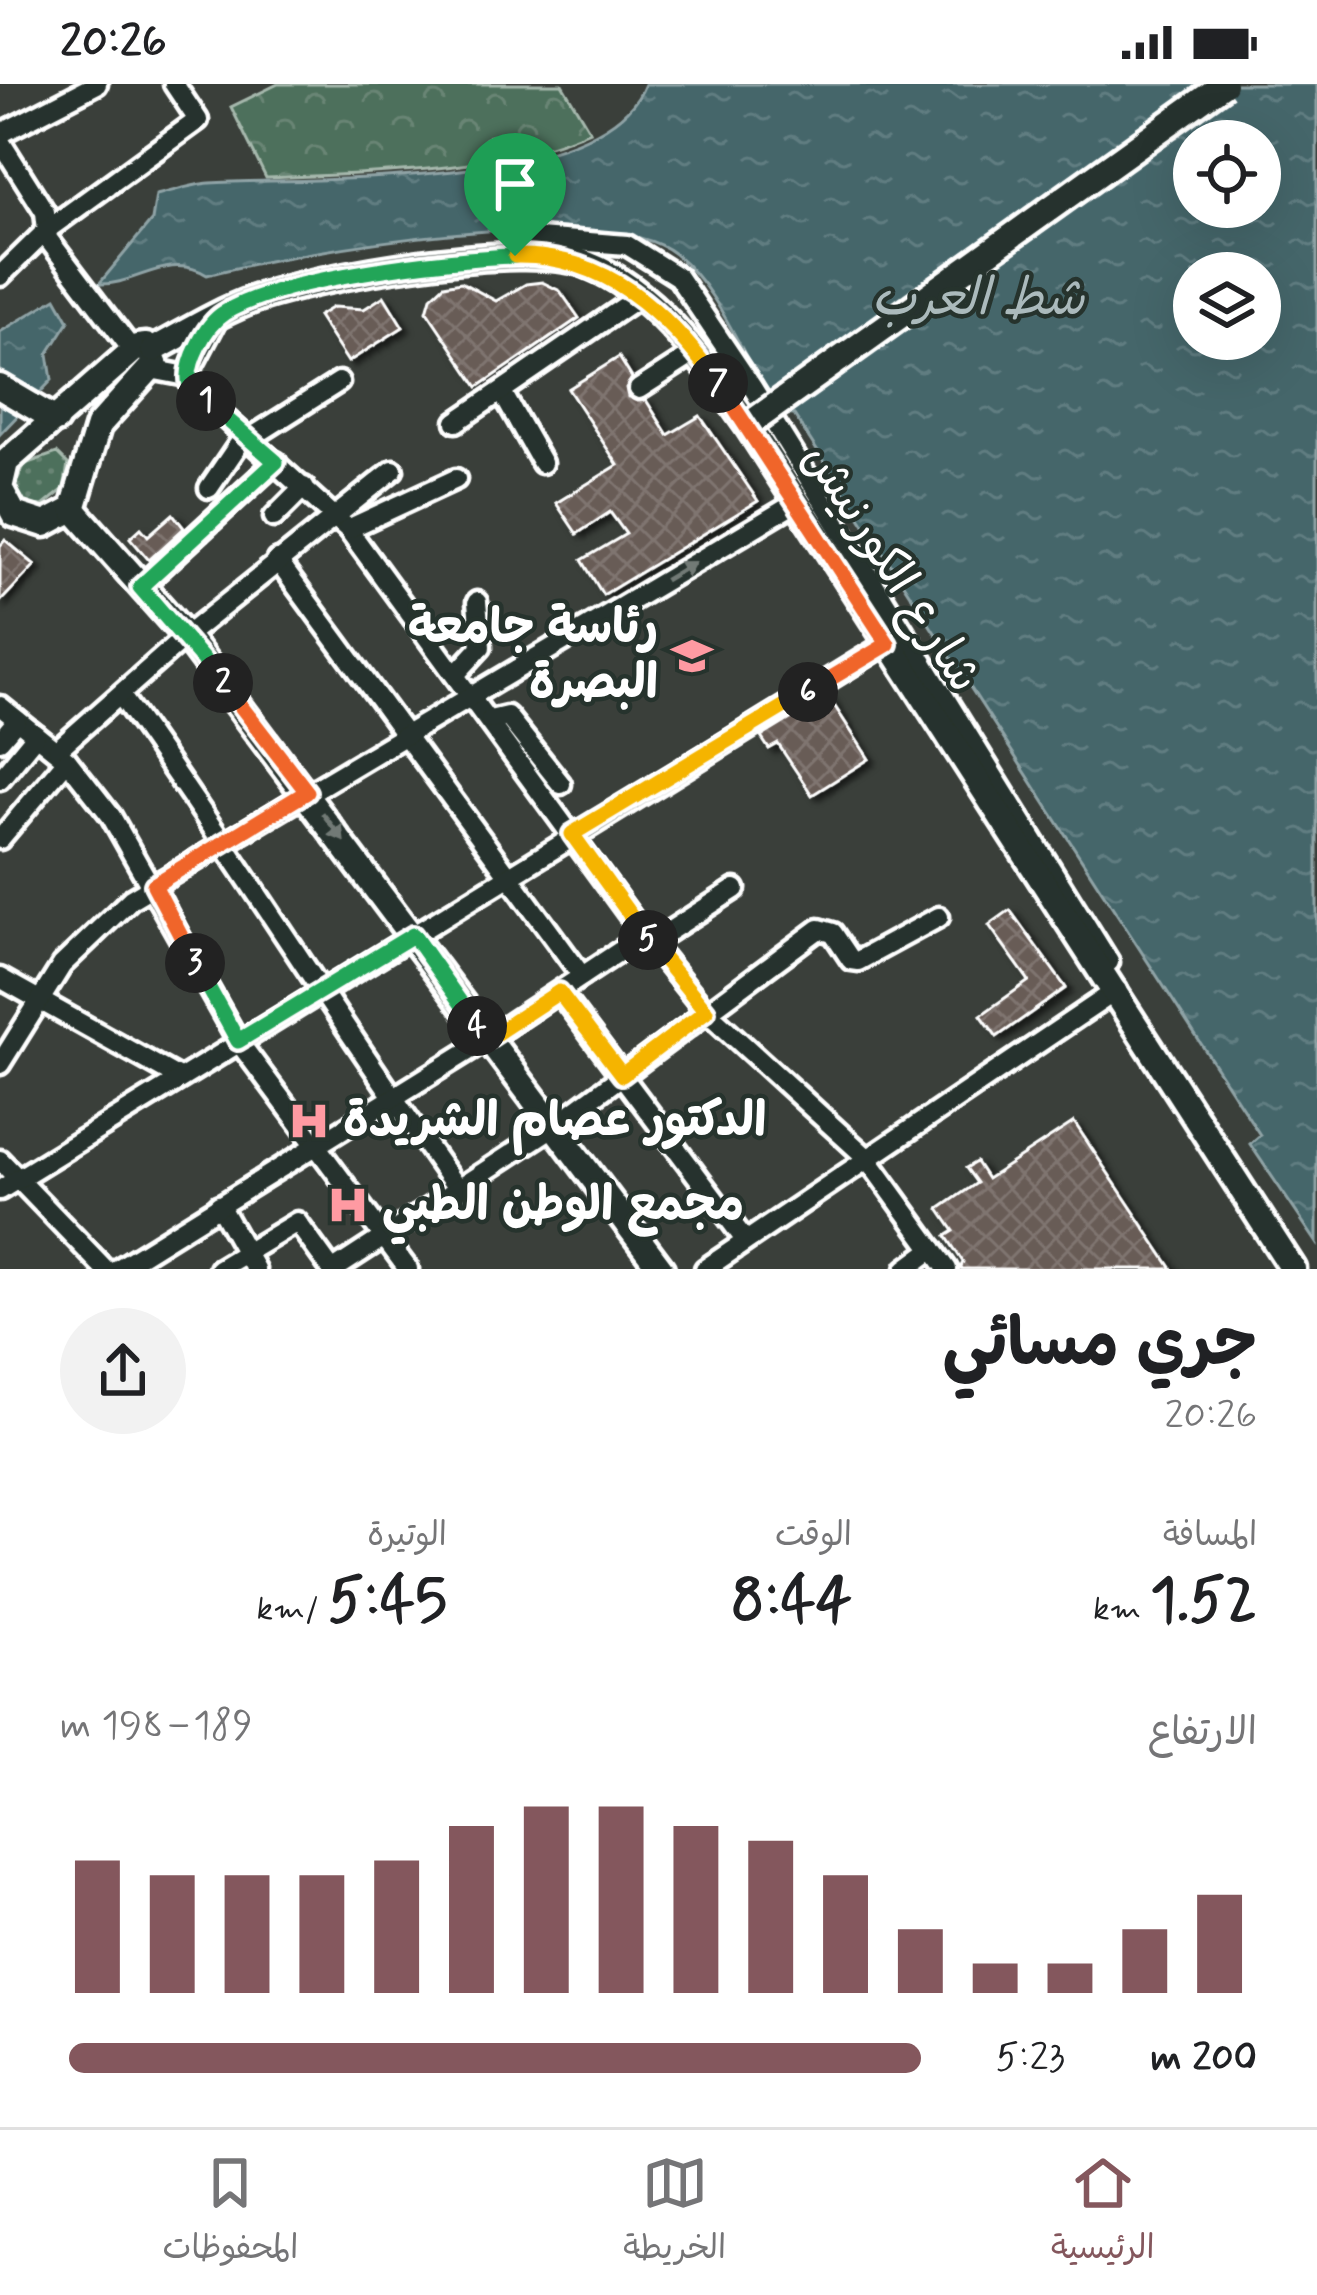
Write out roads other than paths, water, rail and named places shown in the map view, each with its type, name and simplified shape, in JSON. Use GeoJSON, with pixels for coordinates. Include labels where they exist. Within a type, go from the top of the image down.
{"type":"FeatureCollection","features":[{"type":"Feature","properties":{"kind":"main road"},"geometry":{"type":"LineString","coordinates":[[748,425],[1224,84]]}},
{"type":"Feature","properties":{"kind":"main road","name":"شارع الكورنيش"},"geometry":{"type":"LineString","coordinates":[[145,357],[219,315],[286,290],[500,257],[567,259],[600,271],[640,296],[695,353],[748,425],[1297,1269]]}},
{"type":"Feature","properties":{"kind":"main road"},"geometry":{"type":"LineString","coordinates":[[145,357],[92,438],[83,489],[73,509],[44,524],[7,519],[0,488],[3,458],[45,414],[145,357]]}},
{"type":"Feature","properties":{"kind":"main road"},"geometry":{"type":"LineString","coordinates":[[0,387],[45,414]]}},
{"type":"Feature","properties":{"kind":"main road"},"geometry":{"type":"LineString","coordinates":[[73,509],[186,636],[307,792],[486,1040],[661,1269]]}},
{"type":"Feature","properties":{"kind":"street"},"geometry":{"type":"LineString","coordinates":[[97,84],[0,137],[45,212],[48,239],[145,357],[187,376],[193,389],[341,523],[706,1011],[866,1157],[946,1269]]}},
{"type":"Feature","properties":{"kind":"street"},"geometry":{"type":"LineString","coordinates":[[0,276],[48,229],[199,120],[174,84]]}},
{"type":"Feature","properties":{"kind":"street"},"geometry":{"type":"LineString","coordinates":[[494,148],[512,236],[627,245],[678,277],[752,387],[1297,1269]]}},
{"type":"Feature","properties":{"kind":"street"},"geometry":{"type":"LineString","coordinates":[[455,422],[503,394],[640,296]]}},
{"type":"Feature","properties":{"kind":"street"},"geometry":{"type":"LineString","coordinates":[[187,376],[219,315]]}},
{"type":"Feature","properties":{"kind":"street"},"geometry":{"type":"LineString","coordinates":[[639,388],[695,353]]}},
{"type":"Feature","properties":{"kind":"street"},"geometry":{"type":"LineString","coordinates":[[209,488],[247,437],[339,382]]}},
{"type":"Feature","properties":{"kind":"street"},"geometry":{"type":"LineString","coordinates":[[503,394],[542,463]]}},
{"type":"Feature","properties":{"kind":"street"},"geometry":{"type":"LineString","coordinates":[[140,587],[276,462]]}},
{"type":"Feature","properties":{"kind":"street"},"geometry":{"type":"LineString","coordinates":[[341,523],[393,470]]}},
{"type":"Feature","properties":{"kind":"street"},"geometry":{"type":"LineString","coordinates":[[3,829],[62,755],[121,696],[277,560],[341,523],[455,479]]}},
{"type":"Feature","properties":{"kind":"street"},"geometry":{"type":"LineString","coordinates":[[274,517],[304,487]]}},
{"type":"Feature","properties":{"kind":"street"},"geometry":{"type":"LineString","coordinates":[[0,1064],[38,996],[92,934],[154,885],[797,502]]}},
{"type":"Feature","properties":{"kind":"street"},"geometry":{"type":"LineString","coordinates":[[277,560],[583,976]]}},
{"type":"Feature","properties":{"kind":"street"},"geometry":{"type":"LineString","coordinates":[[456,674],[482,647],[477,602]]}},
{"type":"Feature","properties":{"kind":"street"},"geometry":{"type":"LineString","coordinates":[[0,1190],[572,834],[888,644]]}},
{"type":"Feature","properties":{"kind":"street"},"geometry":{"type":"LineString","coordinates":[[121,696],[225,839],[392,1098],[459,1191]]}},
{"type":"Feature","properties":{"kind":"street"},"geometry":{"type":"LineString","coordinates":[[0,706],[62,755],[154,885],[238,1041],[408,1269]]}},
{"type":"Feature","properties":{"kind":"street"},"geometry":{"type":"LineString","coordinates":[[490,720],[507,716],[561,784]]}},
{"type":"Feature","properties":{"kind":"street"},"geometry":{"type":"LineString","coordinates":[[0,740],[17,720]]}},
{"type":"Feature","properties":{"kind":"street"},"geometry":{"type":"LineString","coordinates":[[0,779],[36,735]]}},
{"type":"Feature","properties":{"kind":"street"},"geometry":{"type":"LineString","coordinates":[[118,1269],[583,976],[735,889]]}},
{"type":"Feature","properties":{"kind":"street"},"geometry":{"type":"LineString","coordinates":[[219,1269],[251,1261],[297,1222],[333,1269],[553,1127],[819,929],[833,933],[850,960],[858,961],[939,917]]}},
{"type":"Feature","properties":{"kind":"street"},"geometry":{"type":"LineString","coordinates":[[0,978],[178,1077]]}},
{"type":"Feature","properties":{"kind":"street"},"geometry":{"type":"LineString","coordinates":[[705,1269],[1117,990]]}},
{"type":"Feature","properties":{"kind":"street"},"geometry":{"type":"LineString","coordinates":[[559,992],[745,1240]]}},
{"type":"Feature","properties":{"kind":"street"},"geometry":{"type":"LineString","coordinates":[[0,1160],[105,1269]]}},
{"type":"Feature","properties":{"kind":"street"},"geometry":{"type":"LineString","coordinates":[[219,1205],[251,1261]]}},
{"type":"Feature","properties":{"kind":"street"},"geometry":{"type":"LineString","coordinates":[[906,1269],[933,1249]]}},
{"type":"Feature","properties":{"kind":"water","name":"شط العرب"},"geometry":{"type":"Polygon","coordinates":[[[645,84],[1317,84],[1317,1243],[1250,1144],[1260,1135],[794,415],[781,414],[707,289],[675,254],[638,238],[585,230],[520,229],[376,243],[207,275],[193,269],[165,268],[99,284],[152,220],[156,195],[210,183],[448,171],[515,161],[573,144],[618,119],[645,84]]]}},
{"type":"Feature","properties":{"kind":"water"},"geometry":{"type":"Polygon","coordinates":[[[56,298],[69,321],[48,354],[52,380],[0,434],[0,332],[56,298]]]}},
{"type":"Feature","properties":{"kind":"place","name":"رئاسة جامعة البصرة"},"geometry":{"type":"Point","coordinates":[692,656]}},
{"type":"Feature","properties":{"kind":"place","name":"الدكتور عصام الشريدة"},"geometry":{"type":"Point","coordinates":[309,1121]}},
{"type":"Feature","properties":{"kind":"place","name":"مجمع الوطن الطبي"},"geometry":{"type":"Point","coordinates":[348,1205]}}]}
